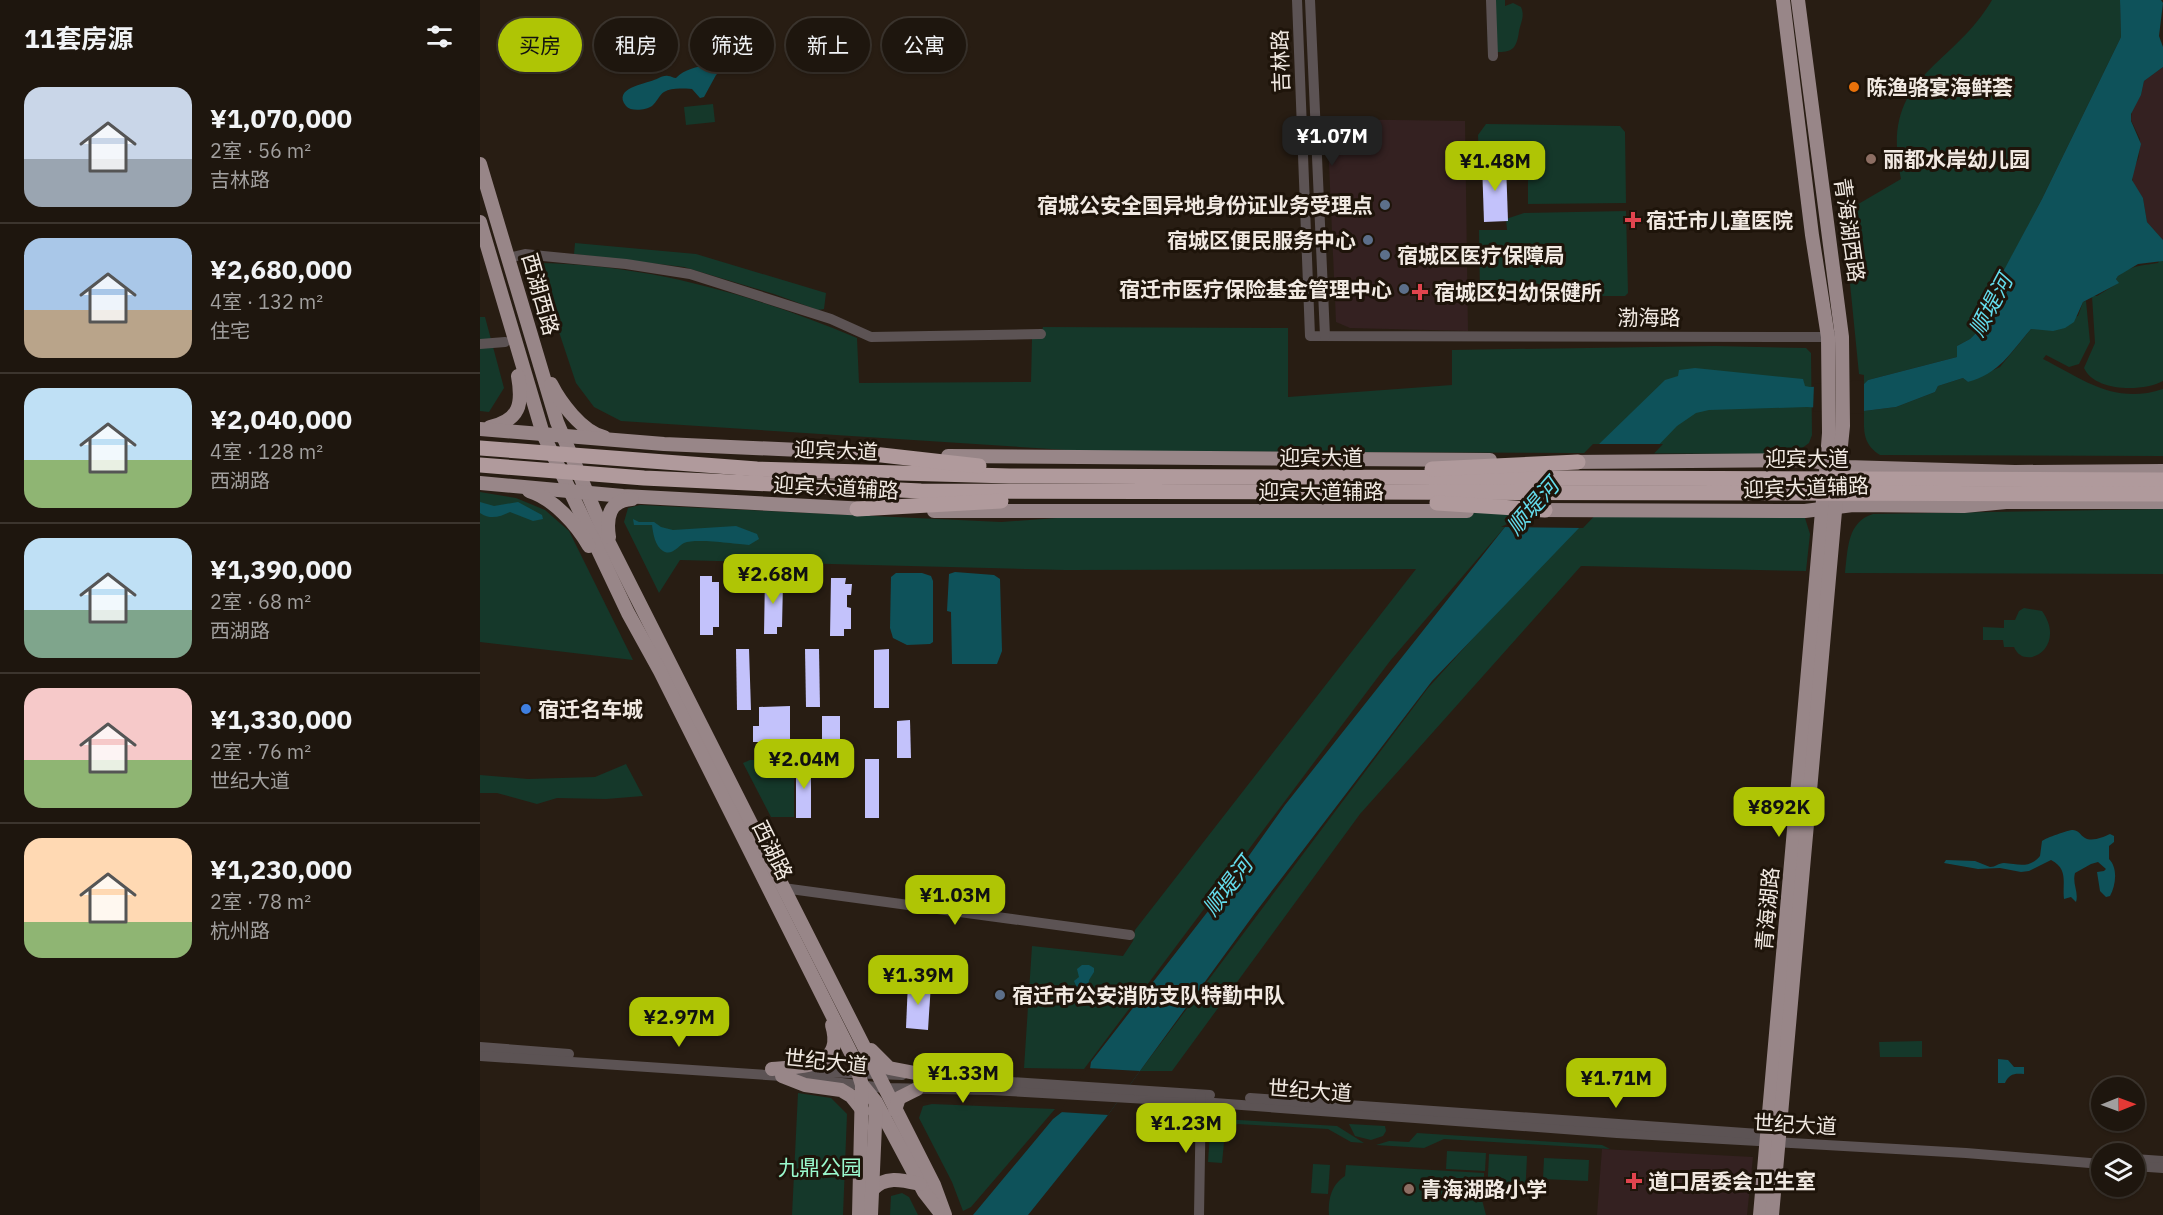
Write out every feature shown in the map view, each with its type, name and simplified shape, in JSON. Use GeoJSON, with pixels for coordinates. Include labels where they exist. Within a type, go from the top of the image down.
{"type":"FeatureCollection","features":[{"type":"Feature","properties":{"kind":"highway","name":"迎宾大道"},"geometry":{"type":"LineString","coordinates":[[480,448],[757,469],[868,472],[1191,477],[2163,480]]}},
{"type":"Feature","properties":{"kind":"highway"},"geometry":{"type":"LineString","coordinates":[[855,452],[991,467],[1157,470],[1191,477]]}},
{"type":"Feature","properties":{"kind":"highway"},"geometry":{"type":"LineString","coordinates":[[1210,477],[1279,470],[1402,471],[1572,462]]}},
{"type":"Feature","properties":{"kind":"highway","name":"迎宾大道"},"geometry":{"type":"LineString","coordinates":[[480,465],[644,478],[921,491],[2163,494]]}},
{"type":"Feature","properties":{"kind":"highway"},"geometry":{"type":"LineString","coordinates":[[857,509],[1032,500],[1132,500],[1165,493]]}},
{"type":"Feature","properties":{"kind":"highway"},"geometry":{"type":"LineString","coordinates":[[1321,493],[1383,501],[1545,510]]}},
{"type":"Feature","properties":{"kind":"main road","name":"青海湖西路"},"geometry":{"type":"LineString","coordinates":[[1783,0],[1812,235],[1828,337],[1828,368],[1836,425]]}},
{"type":"Feature","properties":{"kind":"main road","name":"青海湖西路"},"geometry":{"type":"LineString","coordinates":[[1798,0],[1842,337],[1844,368],[1833,465]]}},
{"type":"Feature","properties":{"kind":"main road","name":"西湖西路"},"geometry":{"type":"LineString","coordinates":[[480,164],[562,435]]}},
{"type":"Feature","properties":{"kind":"main road","name":"西湖西路"},"geometry":{"type":"LineString","coordinates":[[480,222],[543,434]]}},
{"type":"Feature","properties":{"kind":"main road"},"geometry":{"type":"LineString","coordinates":[[481,429],[503,424],[509,420],[520,404],[521,391],[493,266]]}},
{"type":"Feature","properties":{"kind":"main road"},"geometry":{"type":"LineString","coordinates":[[521,297],[552,386],[576,417],[600,436],[650,443]]}},
{"type":"Feature","properties":{"kind":"main road","name":"迎宾大道辅路"},"geometry":{"type":"LineString","coordinates":[[481,429],[650,443],[965,457],[1572,462],[1808,460],[1833,465],[2015,472],[2163,471]]}},
{"type":"Feature","properties":{"kind":"main road","name":"西湖路"},"geometry":{"type":"LineString","coordinates":[[543,434],[628,613],[660,671],[861,1079],[876,1102],[920,1184],[943,1215]]}},
{"type":"Feature","properties":{"kind":"main road","name":"西湖路"},"geometry":{"type":"LineString","coordinates":[[562,435],[605,535],[879,1083],[934,1185],[943,1215]]}},
{"type":"Feature","properties":{"kind":"main road","name":"青海湖路"},"geometry":{"type":"LineString","coordinates":[[1772,1215],[1773,1138],[1833,465]]}},
{"type":"Feature","properties":{"kind":"main road","name":"迎宾大道辅路"},"geometry":{"type":"LineString","coordinates":[[480,483],[668,499],[916,512],[1513,509]]}},
{"type":"Feature","properties":{"kind":"main road"},"geometry":{"type":"LineString","coordinates":[[498,484],[543,497],[566,516],[583,536],[628,613]]}},
{"type":"Feature","properties":{"kind":"main road"},"geometry":{"type":"LineString","coordinates":[[646,614],[609,540],[607,525],[611,509],[618,502],[668,499]]}},
{"type":"Feature","properties":{"kind":"main road","name":"迎宾大道辅路"},"geometry":{"type":"LineString","coordinates":[[1545,510],[1804,511],[1829,507],[1964,506],[2006,502],[2163,502]]}},
{"type":"Feature","properties":{"kind":"main road"},"geometry":{"type":"LineString","coordinates":[[831,983],[866,1042],[883,1064],[900,1072],[941,1078]]}},
{"type":"Feature","properties":{"kind":"main road"},"geometry":{"type":"LineString","coordinates":[[777,1073],[813,1064],[831,1053],[835,1038],[833,1027],[816,984]]}},
{"type":"Feature","properties":{"kind":"main road"},"geometry":{"type":"LineString","coordinates":[[777,1073],[805,1085],[841,1090],[851,1096],[863,1111]]}},
{"type":"Feature","properties":{"kind":"main road"},"geometry":{"type":"LineString","coordinates":[[859,1215],[863,1111],[861,1079]]}},
{"type":"Feature","properties":{"kind":"main road"},"geometry":{"type":"LineString","coordinates":[[871,1215],[876,1102],[879,1083]]}},
{"type":"Feature","properties":{"kind":"main road"},"geometry":{"type":"LineString","coordinates":[[895,1110],[899,1098],[917,1089]]}},
{"type":"Feature","properties":{"kind":"main road","name":"青海湖路"},"geometry":{"type":"LineString","coordinates":[[1760,1215],[1773,1138]]}},
{"type":"Feature","properties":{"kind":"main road"},"geometry":{"type":"LineString","coordinates":[[872,1190],[878,1183],[896,1179],[920,1184]]}},
{"type":"Feature","properties":{"kind":"street","name":"吉林路"},"geometry":{"type":"LineString","coordinates":[[1297,0],[1311,336]]}},
{"type":"Feature","properties":{"kind":"street","name":"吉林路"},"geometry":{"type":"LineString","coordinates":[[1310,0],[1325,336]]}},
{"type":"Feature","properties":{"kind":"street"},"geometry":{"type":"LineString","coordinates":[[1491,0],[1493,56]]}},
{"type":"Feature","properties":{"kind":"street"},"geometry":{"type":"LineString","coordinates":[[509,258],[525,254],[543,255],[673,270],[779,300],[871,337],[1041,334]]}},
{"type":"Feature","properties":{"kind":"street","name":"渤海路"},"geometry":{"type":"LineString","coordinates":[[1311,336],[1842,337]]}},
{"type":"Feature","properties":{"kind":"street"},"geometry":{"type":"LineString","coordinates":[[480,344],[509,341]]}},
{"type":"Feature","properties":{"kind":"street"},"geometry":{"type":"LineString","coordinates":[[783,888],[1130,935]]}},
{"type":"Feature","properties":{"kind":"street","name":"世纪大道"},"geometry":{"type":"LineString","coordinates":[[480,1047],[777,1073]]}},
{"type":"Feature","properties":{"kind":"street","name":"世纪大道"},"geometry":{"type":"LineString","coordinates":[[480,1056],[861,1079],[917,1089],[1070,1090]]}},
{"type":"Feature","properties":{"kind":"street","name":"世纪大道"},"geometry":{"type":"LineString","coordinates":[[879,1083],[941,1078],[1070,1090],[1773,1138],[2091,1163]]}},
{"type":"Feature","properties":{"kind":"street"},"geometry":{"type":"LineString","coordinates":[[1199,1215],[1201,1098]]}},
{"type":"Feature","properties":{"kind":"street","name":"世纪大道"},"geometry":{"type":"LineString","coordinates":[[1773,1138],[2091,1156]]}},
{"type":"Feature","properties":{"kind":"street"},"geometry":{"type":"LineString","coordinates":[[2145,1160],[2163,1161]]}},
{"type":"Feature","properties":{"kind":"street"},"geometry":{"type":"LineString","coordinates":[[2145,1167],[2163,1168]]}},
{"type":"Feature","properties":{"kind":"shaded area"},"geometry":{"type":"Polygon","coordinates":[[[2163,67],[2163,240],[2147,222],[2143,198],[2133,185],[2132,172],[2139,157],[2140,139],[2131,120],[2132,110],[2141,95],[2144,81],[2163,67]]]}},
{"type":"Feature","properties":{"kind":"shaded area"},"geometry":{"type":"Polygon","coordinates":[[[1327,119],[1465,121],[1468,331],[1350,328],[1336,322],[1327,119]]]}},
{"type":"Feature","properties":{"kind":"shaded area"},"geometry":{"type":"Polygon","coordinates":[[[1602,1149],[1753,1157],[1747,1215],[1597,1215],[1602,1149]]]}},
{"type":"Feature","properties":{"kind":"green space"},"geometry":{"type":"Polygon","coordinates":[[[1487,0],[1505,0],[1505,6],[1513,3],[1521,7],[1523,16],[1518,39],[1510,50],[1488,52],[1487,0]]]}},
{"type":"Feature","properties":{"kind":"green space"},"geometry":{"type":"Polygon","coordinates":[[[1992,0],[2120,0],[2121,37],[2042,199],[1990,298],[1977,332],[1957,346],[1957,357],[1868,380],[1864,384],[1864,375],[1859,374],[1843,213],[1901,179],[1897,144],[1900,117],[1909,95],[1922,77],[1975,24],[1992,0]]]}},
{"type":"Feature","properties":{"kind":"green space"},"geometry":{"type":"Polygon","coordinates":[[[713,104],[715,122],[686,125],[684,107],[713,104]]]}},
{"type":"Feature","properties":{"kind":"green space"},"geometry":{"type":"Polygon","coordinates":[[[1486,124],[1620,126],[1625,132],[1626,203],[1528,204],[1528,156],[1479,157],[1478,135],[1486,124]]]}},
{"type":"Feature","properties":{"kind":"green space"},"geometry":{"type":"Polygon","coordinates":[[[1626,211],[1628,293],[1625,296],[1495,296],[1495,304],[1487,301],[1480,294],[1479,230],[1507,230],[1506,219],[1524,213],[1626,211]]]}},
{"type":"Feature","properties":{"kind":"green space"},"geometry":{"type":"Polygon","coordinates":[[[575,243],[696,254],[826,293],[824,309],[818,310],[684,267],[574,254],[575,243]]]}},
{"type":"Feature","properties":{"kind":"green space"},"geometry":{"type":"Polygon","coordinates":[[[2163,255],[2163,381],[2154,385],[2132,388],[2120,388],[2098,382],[2084,368],[2095,343],[2092,296],[2097,296],[2118,283],[2116,278],[2126,271],[2158,263],[2163,255]]]}},
{"type":"Feature","properties":{"kind":"green space"},"geometry":{"type":"Polygon","coordinates":[[[536,263],[619,269],[660,276],[740,296],[818,322],[857,338],[859,383],[1031,382],[1032,339],[1040,338],[1043,327],[1288,328],[1288,397],[1452,385],[1452,350],[1715,346],[1806,348],[1811,353],[1812,435],[1809,443],[1794,454],[1082,451],[621,421],[594,407],[576,383],[536,263]]]}},
{"type":"Feature","properties":{"kind":"green space"},"geometry":{"type":"Polygon","coordinates":[[[2086,301],[2090,342],[2079,364],[2069,367],[2046,355],[2043,359],[2086,382],[2115,392],[2146,393],[2163,389],[2163,456],[1880,455],[1870,446],[1864,431],[1864,411],[1896,407],[1935,392],[1938,386],[1963,378],[1968,382],[2000,367],[2031,329],[2078,316],[2083,302],[2086,301]]]}},
{"type":"Feature","properties":{"kind":"green space"},"geometry":{"type":"Polygon","coordinates":[[[480,317],[485,317],[504,388],[489,412],[480,411],[480,317]]]}},
{"type":"Feature","properties":{"kind":"green space"},"geometry":{"type":"Polygon","coordinates":[[[480,492],[516,498],[545,510],[569,531],[633,660],[480,642],[480,492]]]}},
{"type":"Feature","properties":{"kind":"green space"},"geometry":{"type":"Polygon","coordinates":[[[640,505],[1001,522],[1165,510],[1301,507],[1516,514],[1390,661],[1084,1069],[1024,1068],[1032,946],[1123,956],[1133,941],[1135,930],[1416,569],[1065,570],[680,560],[659,593],[624,522],[628,508],[640,505]]]}},
{"type":"Feature","properties":{"kind":"green space"},"geometry":{"type":"Polygon","coordinates":[[[2163,509],[2163,574],[1845,573],[1850,538],[1858,523],[1873,514],[2163,509]]]}},
{"type":"Feature","properties":{"kind":"green space"},"geometry":{"type":"Polygon","coordinates":[[[1589,510],[1792,511],[1805,518],[1810,534],[1806,571],[1581,566],[1360,814],[1172,1071],[1140,1071],[1428,688],[1589,510]]]}},
{"type":"Feature","properties":{"kind":"green space"},"geometry":{"type":"Polygon","coordinates":[[[2024,608],[2042,611],[2049,624],[2050,636],[2042,652],[2026,657],[2019,654],[2014,647],[2004,647],[2003,640],[1983,640],[1983,627],[2004,628],[2004,620],[2015,620],[2019,611],[2024,608]]]}},
{"type":"Feature","properties":{"kind":"green space"},"geometry":{"type":"Polygon","coordinates":[[[794,759],[794,817],[771,817],[743,763],[750,760],[794,759]]]}},
{"type":"Feature","properties":{"kind":"green space"},"geometry":{"type":"Polygon","coordinates":[[[626,764],[643,796],[606,799],[557,798],[537,804],[497,793],[480,793],[480,775],[528,779],[595,777],[626,764]]]}},
{"type":"Feature","properties":{"kind":"green space"},"geometry":{"type":"Polygon","coordinates":[[[1922,1041],[1922,1057],[1880,1057],[1879,1042],[1922,1041]]]}},
{"type":"Feature","properties":{"kind":"green space","name":"九鼎公园"},"geometry":{"type":"Polygon","coordinates":[[[798,1093],[831,1098],[847,1114],[843,1215],[792,1215],[798,1093]]]}},
{"type":"Feature","properties":{"kind":"green space"},"geometry":{"type":"Polygon","coordinates":[[[932,1104],[1055,1109],[971,1207],[963,1211],[952,1182],[919,1118],[923,1106],[932,1104]]]}},
{"type":"Feature","properties":{"kind":"green space"},"geometry":{"type":"Polygon","coordinates":[[[1222,1119],[1337,1126],[1364,1143],[1351,1142],[1328,1129],[1238,1124],[1227,1128],[1225,1132],[1222,1163],[1208,1162],[1210,1133],[1214,1122],[1222,1119]]]}},
{"type":"Feature","properties":{"kind":"green space"},"geometry":{"type":"Polygon","coordinates":[[[1349,1124],[1385,1126],[1386,1131],[1383,1136],[1371,1140],[1355,1136],[1349,1124]]]}},
{"type":"Feature","properties":{"kind":"green space"},"geometry":{"type":"Polygon","coordinates":[[[1417,1133],[1602,1145],[1610,1149],[1444,1139],[1424,1148],[1376,1145],[1389,1141],[1409,1142],[1417,1133]]]}},
{"type":"Feature","properties":{"kind":"green space"},"geometry":{"type":"Polygon","coordinates":[[[1447,1151],[1486,1153],[1485,1171],[1446,1169],[1447,1151]]]}},
{"type":"Feature","properties":{"kind":"green space"},"geometry":{"type":"Polygon","coordinates":[[[1489,1154],[1527,1156],[1525,1197],[1487,1195],[1489,1154]]]}},
{"type":"Feature","properties":{"kind":"green space"},"geometry":{"type":"Polygon","coordinates":[[[1544,1158],[1589,1160],[1588,1181],[1543,1179],[1544,1158]]]}},
{"type":"Feature","properties":{"kind":"green space"},"geometry":{"type":"Polygon","coordinates":[[[1313,1164],[1330,1165],[1328,1194],[1311,1193],[1313,1164]]]}},
{"type":"Feature","properties":{"kind":"green space"},"geometry":{"type":"Polygon","coordinates":[[[1346,1165],[1484,1173],[1484,1190],[1474,1190],[1482,1200],[1486,1215],[1329,1215],[1331,1193],[1336,1184],[1345,1176],[1346,1165]]]}},
{"type":"Feature","properties":{"kind":"green space"},"geometry":{"type":"Polygon","coordinates":[[[902,1193],[909,1197],[918,1215],[890,1215],[891,1196],[902,1193]]]}},
{"type":"Feature","properties":{"kind":"water","name":"顺堤河"},"geometry":{"type":"Polygon","coordinates":[[[2120,0],[2161,0],[2163,3],[2159,36],[2163,47],[2163,67],[2144,81],[2141,95],[2131,114],[2131,121],[2141,144],[2132,180],[2143,198],[2147,222],[2163,240],[2163,261],[2138,264],[2118,276],[2116,279],[2119,283],[2083,302],[2074,322],[2065,328],[2053,331],[2031,329],[2004,361],[1988,374],[1968,382],[1963,378],[1938,386],[1935,392],[1896,407],[1864,411],[1807,407],[1709,410],[1696,413],[1677,426],[1432,681],[1255,913],[1105,1119],[1028,1215],[973,1215],[1053,1119],[1062,1112],[1090,1069],[1091,1062],[1226,888],[1285,805],[1505,527],[1529,512],[1665,380],[1678,376],[1679,370],[1695,368],[1803,379],[1805,386],[1810,387],[1864,384],[1868,380],[1957,357],[1957,346],[1977,332],[1989,298],[2042,199],[2121,37],[2120,0]]]}},
{"type":"Feature","properties":{"kind":"water"},"geometry":{"type":"Polygon","coordinates":[[[690,69],[690,72],[719,72],[704,97],[700,98],[692,89],[674,89],[662,93],[649,107],[635,110],[626,106],[623,95],[631,88],[664,76],[676,78],[690,69]]]}},
{"type":"Feature","properties":{"kind":"water"},"geometry":{"type":"Polygon","coordinates":[[[480,502],[494,506],[518,502],[542,515],[543,519],[533,521],[510,512],[491,517],[480,513],[480,502]]]}},
{"type":"Feature","properties":{"kind":"water"},"geometry":{"type":"Polygon","coordinates":[[[633,519],[639,522],[654,522],[661,527],[673,530],[736,526],[757,534],[759,539],[749,545],[706,541],[690,542],[684,543],[672,552],[666,552],[656,543],[652,525],[634,525],[633,519]]]}},
{"type":"Feature","properties":{"kind":"water"},"geometry":{"type":"Polygon","coordinates":[[[955,572],[994,575],[1000,579],[1002,651],[997,664],[952,664],[951,612],[947,611],[949,574],[955,572]]]}},
{"type":"Feature","properties":{"kind":"water"},"geometry":{"type":"Polygon","coordinates":[[[896,573],[922,573],[931,576],[933,581],[933,642],[907,645],[893,638],[890,628],[891,577],[896,573]]]}},
{"type":"Feature","properties":{"kind":"water"},"geometry":{"type":"Polygon","coordinates":[[[2073,830],[2088,839],[2098,839],[2110,834],[2114,836],[2114,842],[2109,846],[2109,859],[2114,867],[2115,877],[2110,896],[2106,897],[2100,891],[2097,872],[2106,869],[2098,862],[2075,873],[2076,902],[2071,897],[2064,899],[2064,877],[2057,864],[2051,860],[2029,871],[2021,872],[2000,868],[1978,869],[1944,863],[1946,860],[1975,861],[1990,867],[2004,863],[2019,865],[2032,863],[2040,856],[2042,841],[2073,830]]]}},
{"type":"Feature","properties":{"kind":"water"},"geometry":{"type":"Polygon","coordinates":[[[1082,965],[1094,968],[1094,972],[1089,980],[1088,988],[1078,990],[1074,981],[1079,977],[1077,969],[1082,965]]]}},
{"type":"Feature","properties":{"kind":"water"},"geometry":{"type":"Polygon","coordinates":[[[1998,1059],[2008,1060],[2014,1067],[2024,1067],[2024,1074],[2012,1075],[2005,1083],[1998,1083],[1998,1059]]]}},
{"type":"Feature","properties":{"kind":"pier"},"geometry":{"type":"Polygon","coordinates":[[[1864,380],[1864,414],[1813,411],[1814,384],[1864,380]]]}},
{"type":"Feature","properties":{"kind":"pier"},"geometry":{"type":"Polygon","coordinates":[[[1593,444],[1663,444],[1583,528],[1501,527],[1521,517],[1593,444]]]}},
{"type":"Feature","properties":{"kind":"pier"},"geometry":{"type":"Polygon","coordinates":[[[1087,1068],[1140,1071],[1108,1115],[1060,1112],[1087,1068]]]}},
{"type":"Feature","properties":{"kind":"building"},"geometry":{"type":"Polygon","coordinates":[[[1482,163],[1506,163],[1508,221],[1484,222],[1482,163]]]}},
{"type":"Feature","properties":{"kind":"building"},"geometry":{"type":"Polygon","coordinates":[[[765,575],[777,575],[777,582],[783,582],[782,627],[777,627],[777,634],[764,634],[765,575]]]}},
{"type":"Feature","properties":{"kind":"building"},"geometry":{"type":"Polygon","coordinates":[[[700,576],[712,576],[712,582],[719,582],[719,627],[713,627],[713,635],[700,635],[700,576]]]}},
{"type":"Feature","properties":{"kind":"building"},"geometry":{"type":"Polygon","coordinates":[[[831,578],[846,578],[845,584],[852,584],[851,595],[847,595],[847,607],[851,608],[851,629],[844,629],[844,636],[830,636],[831,578]]]}},
{"type":"Feature","properties":{"kind":"building"},"geometry":{"type":"Polygon","coordinates":[[[736,649],[749,649],[751,710],[737,710],[736,649]]]}},
{"type":"Feature","properties":{"kind":"building"},"geometry":{"type":"Polygon","coordinates":[[[805,649],[819,649],[820,707],[806,707],[805,649]]]}},
{"type":"Feature","properties":{"kind":"building"},"geometry":{"type":"Polygon","coordinates":[[[889,649],[889,708],[874,708],[874,650],[889,649]]]}},
{"type":"Feature","properties":{"kind":"building"},"geometry":{"type":"Polygon","coordinates":[[[790,706],[790,759],[759,759],[759,742],[753,742],[753,726],[759,726],[759,707],[790,706]]]}},
{"type":"Feature","properties":{"kind":"building"},"geometry":{"type":"Polygon","coordinates":[[[822,716],[840,716],[840,739],[836,740],[836,756],[822,757],[822,716]]]}},
{"type":"Feature","properties":{"kind":"building"},"geometry":{"type":"Polygon","coordinates":[[[910,720],[911,758],[897,758],[897,721],[910,720]]]}},
{"type":"Feature","properties":{"kind":"building"},"geometry":{"type":"Polygon","coordinates":[[[865,759],[879,759],[879,818],[865,818],[865,759]]]}},
{"type":"Feature","properties":{"kind":"building"},"geometry":{"type":"Polygon","coordinates":[[[796,761],[811,761],[811,818],[796,818],[796,761]]]}},
{"type":"Feature","properties":{"kind":"building"},"geometry":{"type":"Polygon","coordinates":[[[908,982],[931,983],[928,1030],[906,1028],[908,982]]]}},
{"type":"Feature","properties":{"kind":"place","name":"陈渔骆宴海鲜荟"},"geometry":{"type":"Point","coordinates":[1854,87]}},
{"type":"Feature","properties":{"kind":"place","name":"丽都水岸幼儿园"},"geometry":{"type":"Point","coordinates":[1871,159]}},
{"type":"Feature","properties":{"kind":"place","name":"宿城公安全国异地身份证业务受理点"},"geometry":{"type":"Point","coordinates":[1385,205]}},
{"type":"Feature","properties":{"kind":"place","name":"宿迁市儿童医院"},"geometry":{"type":"Point","coordinates":[1633,220]}},
{"type":"Feature","properties":{"kind":"place","name":"宿城区便民服务中心"},"geometry":{"type":"Point","coordinates":[1368,240]}},
{"type":"Feature","properties":{"kind":"place","name":"宿城区医疗保障局"},"geometry":{"type":"Point","coordinates":[1385,255]}},
{"type":"Feature","properties":{"kind":"place","name":"宿迁市医疗保险基金管理中心"},"geometry":{"type":"Point","coordinates":[1404,289]}},
{"type":"Feature","properties":{"kind":"place","name":"宿城区妇幼保健所"},"geometry":{"type":"Point","coordinates":[1420,292]}},
{"type":"Feature","properties":{"kind":"place","name":"宿迁名车城"},"geometry":{"type":"Point","coordinates":[526,709]}},
{"type":"Feature","properties":{"kind":"place","name":"宿迁市公安消防支队特勤中队"},"geometry":{"type":"Point","coordinates":[1000,995]}},
{"type":"Feature","properties":{"kind":"place","name":"道口居委会卫生室"},"geometry":{"type":"Point","coordinates":[1634,1181]}},
{"type":"Feature","properties":{"kind":"place","name":"青海湖路小学"},"geometry":{"type":"Point","coordinates":[1409,1189]}}]}
